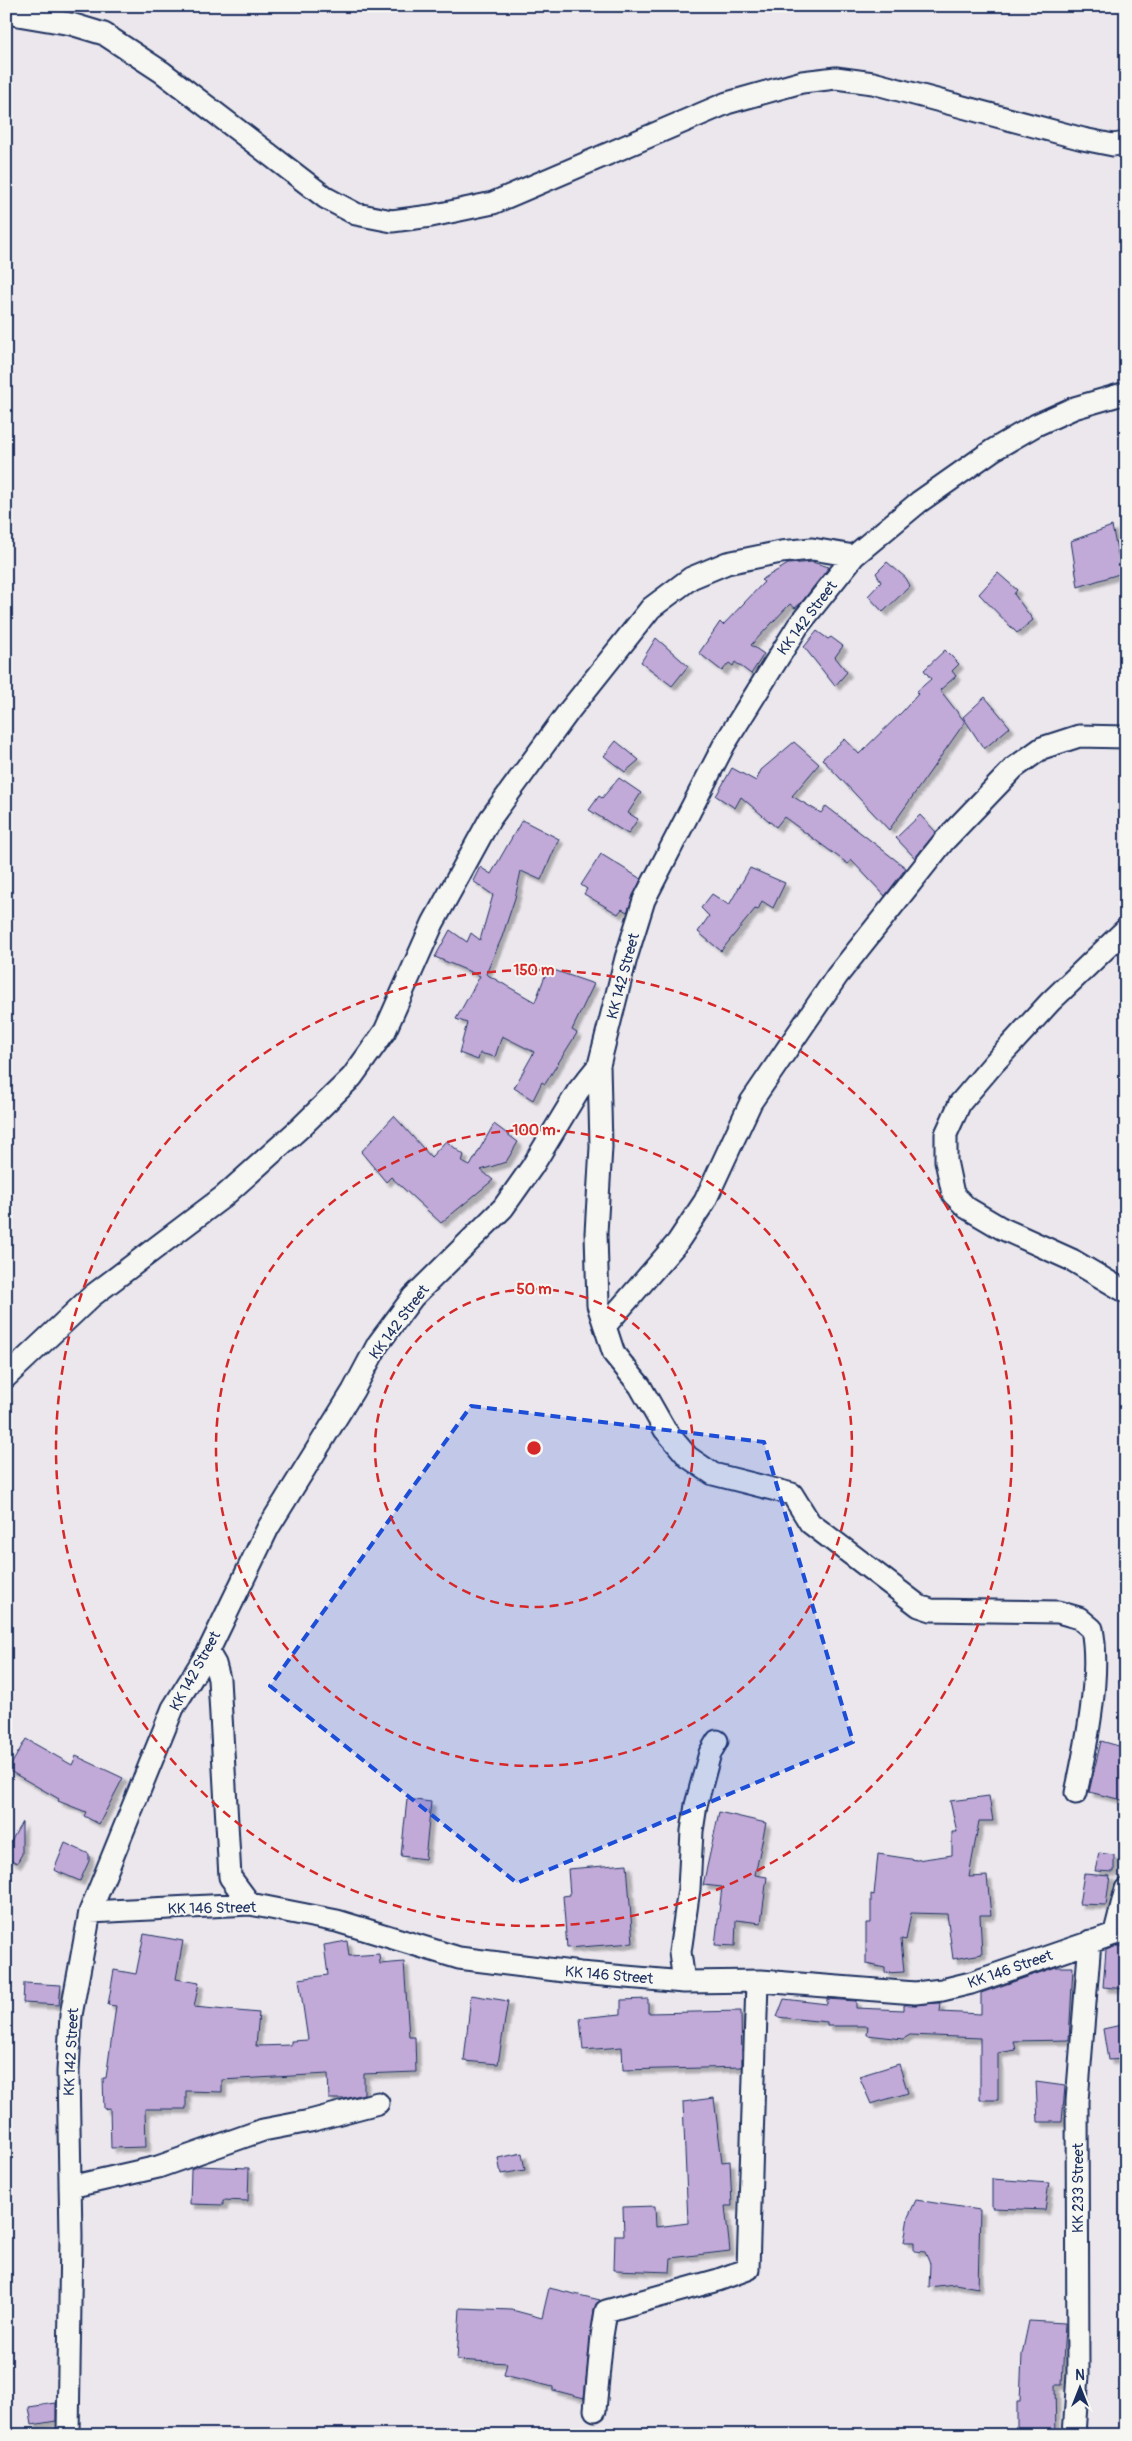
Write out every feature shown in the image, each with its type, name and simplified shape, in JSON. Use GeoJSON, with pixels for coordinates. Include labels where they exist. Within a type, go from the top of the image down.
{"type":"FeatureCollection","features":[{"type":"Feature","properties":{"kind":"street"},"geometry":{"type":"LineString","coordinates":[[6,13],[71,24],[104,34],[162,72],[326,198],[356,214],[392,221],[431,216],[493,203],[727,103],[802,82],[827,79],[873,83],[1083,139],[1113,145],[1126,143]]}},
{"type":"Feature","properties":{"kind":"street","name":"KK 142 Street"},"geometry":{"type":"LineString","coordinates":[[68,2435],[70,2187],[68,2072],[71,2015],[90,1912],[173,1708],[208,1652],[268,1528],[352,1391],[378,1344],[414,1297],[503,1208],[532,1168],[578,1091],[599,1065],[626,958],[644,900],[724,745],[798,626],[854,556],[919,502],[993,450],[1036,425],[1074,408],[1126,393]]}},
{"type":"Feature","properties":{"kind":"street"},"geometry":{"type":"LineString","coordinates":[[6,1377],[92,1296],[223,1197],[300,1128],[352,1077],[386,1031],[433,923],[490,819],[569,711],[651,608],[691,578],[727,563],[781,552],[812,549],[854,556]]}},
{"type":"Feature","properties":{"kind":"street"},"geometry":{"type":"LineString","coordinates":[[605,1326],[677,1243],[705,1201],[756,1094],[837,976],[944,841],[1014,768],[1042,748],[1079,736],[1126,737]]}},
{"type":"Feature","properties":{"kind":"street"},"geometry":{"type":"LineString","coordinates":[[1126,929],[1050,1002],[960,1103],[946,1134],[946,1161],[953,1194],[967,1208],[1001,1228],[1072,1260],[1126,1292]]}},
{"type":"Feature","properties":{"kind":"street"},"geometry":{"type":"LineString","coordinates":[[599,1065],[601,1147],[596,1233],[598,1306],[614,1354],[640,1386],[665,1430],[688,1457],[713,1474],[792,1494],[810,1523],[910,1601],[931,1610],[1058,1612],[1079,1618],[1092,1629],[1096,1659],[1083,1758],[1076,1794]]}},
{"type":"Feature","properties":{"kind":"street"},"geometry":{"type":"LineString","coordinates":[[208,1652],[215,1664],[219,1679],[230,1877],[250,1904]]}},
{"type":"Feature","properties":{"kind":"street"},"geometry":{"type":"LineString","coordinates":[[684,1982],[680,1952],[689,1888],[692,1832],[696,1806],[710,1753],[717,1741]]}},
{"type":"Feature","properties":{"kind":"street"},"geometry":{"type":"LineString","coordinates":[[1120,1931],[1126,1889]]}},
{"type":"Feature","properties":{"kind":"street","name":"KK 146 Street"},"geometry":{"type":"LineString","coordinates":[[90,1912],[250,1904],[337,1921],[459,1958],[580,1973],[684,1982],[757,1982],[915,1994],[942,1990],[971,1982],[1120,1931]]}},
{"type":"Feature","properties":{"kind":"street","name":"KK 233 Street"},"geometry":{"type":"LineString","coordinates":[[1074,2435],[1078,2374],[1077,2101],[1090,1941]]}},
{"type":"Feature","properties":{"kind":"street"},"geometry":{"type":"LineString","coordinates":[[595,2410],[606,2311],[718,2280],[748,2269],[757,1982]]}},
{"type":"Feature","properties":{"kind":"street"},"geometry":{"type":"LineString","coordinates":[[70,2187],[158,2167],[262,2130],[310,2121],[378,2103]]}},
{"type":"Feature","properties":{"kind":"highlighted area"},"geometry":{"type":"Polygon","coordinates":[[[471,1406],[764,1442],[853,1742],[517,1883],[270,1686],[471,1406]]]}},
{"type":"Feature","properties":{"kind":"building"},"geometry":{"type":"Polygon","coordinates":[[[1112,526],[1122,573],[1078,587],[1071,541],[1112,526]]]}},
{"type":"Feature","properties":{"kind":"building"},"geometry":{"type":"Polygon","coordinates":[[[812,562],[829,567],[801,603],[795,608],[790,604],[751,645],[764,654],[751,674],[735,662],[733,666],[729,663],[722,671],[699,653],[720,622],[723,625],[764,582],[761,580],[788,564],[812,562]]]}},
{"type":"Feature","properties":{"kind":"building"},"geometry":{"type":"Polygon","coordinates":[[[887,562],[906,578],[910,586],[883,612],[868,596],[881,582],[876,573],[887,562]]]}},
{"type":"Feature","properties":{"kind":"building"},"geometry":{"type":"Polygon","coordinates":[[[998,573],[1017,590],[1014,594],[1033,620],[1017,633],[979,594],[998,573]]]}},
{"type":"Feature","properties":{"kind":"building"},"geometry":{"type":"Polygon","coordinates":[[[817,631],[828,639],[831,637],[843,646],[835,657],[847,672],[835,686],[804,647],[817,631]]]}},
{"type":"Feature","properties":{"kind":"building"},"geometry":{"type":"Polygon","coordinates":[[[656,638],[688,666],[672,686],[641,662],[656,638]]]}},
{"type":"Feature","properties":{"kind":"building"},"geometry":{"type":"Polygon","coordinates":[[[945,650],[959,664],[952,671],[956,676],[940,690],[965,722],[889,830],[822,759],[845,739],[859,754],[903,711],[918,694],[916,692],[931,679],[924,670],[945,650]]]}},
{"type":"Feature","properties":{"kind":"building"},"geometry":{"type":"Polygon","coordinates":[[[985,697],[1010,727],[984,749],[963,717],[985,697]]]}},
{"type":"Feature","properties":{"kind":"building"},"geometry":{"type":"Polygon","coordinates":[[[616,741],[639,760],[625,772],[604,756],[616,741]]]}},
{"type":"Feature","properties":{"kind":"building"},"geometry":{"type":"Polygon","coordinates":[[[794,742],[819,764],[792,796],[821,813],[826,806],[906,868],[885,896],[851,860],[848,864],[784,817],[776,827],[741,797],[735,808],[716,796],[732,768],[756,781],[761,770],[794,742]]]}},
{"type":"Feature","properties":{"kind":"building"},"geometry":{"type":"Polygon","coordinates":[[[619,778],[641,793],[628,813],[638,819],[628,834],[589,810],[599,796],[602,798],[619,778]]]}},
{"type":"Feature","properties":{"kind":"building"},"geometry":{"type":"Polygon","coordinates":[[[920,815],[936,832],[915,858],[896,838],[920,815]]]}},
{"type":"Feature","properties":{"kind":"building"},"geometry":{"type":"Polygon","coordinates":[[[522,820],[559,839],[541,880],[521,871],[515,898],[502,937],[486,974],[535,1002],[548,968],[594,984],[572,1030],[577,1033],[545,1084],[542,1082],[533,1100],[514,1088],[534,1052],[502,1036],[495,1057],[480,1053],[478,1060],[459,1053],[467,1023],[456,1019],[480,976],[435,957],[450,930],[467,942],[471,933],[480,940],[493,895],[473,881],[480,867],[491,874],[522,820]]]}},
{"type":"Feature","properties":{"kind":"building"},"geometry":{"type":"Polygon","coordinates":[[[601,854],[641,879],[627,912],[622,909],[618,914],[584,894],[587,889],[581,885],[601,854]]]}},
{"type":"Feature","properties":{"kind":"building"},"geometry":{"type":"Polygon","coordinates":[[[750,868],[785,883],[773,908],[762,901],[758,910],[755,909],[721,951],[698,932],[709,916],[701,908],[712,894],[729,905],[750,868]]]}},
{"type":"Feature","properties":{"kind":"building"},"geometry":{"type":"Polygon","coordinates":[[[394,1116],[431,1157],[446,1141],[464,1155],[462,1162],[470,1166],[494,1124],[518,1142],[506,1162],[481,1170],[493,1180],[441,1223],[391,1177],[386,1182],[361,1152],[394,1116]]]}},
{"type":"Feature","properties":{"kind":"building"},"geometry":{"type":"Polygon","coordinates":[[[26,1739],[72,1765],[76,1756],[123,1778],[99,1824],[84,1816],[86,1812],[58,1801],[59,1799],[8,1770],[26,1739]]]}},
{"type":"Feature","properties":{"kind":"building"},"geometry":{"type":"Polygon","coordinates":[[[1101,1741],[1126,1748],[1126,1801],[1089,1792],[1101,1741]]]}},
{"type":"Feature","properties":{"kind":"building"},"geometry":{"type":"Polygon","coordinates":[[[989,1796],[993,1821],[979,1821],[969,1877],[987,1876],[991,1915],[980,1915],[982,1954],[953,1959],[947,1914],[911,1913],[906,1940],[901,1939],[904,1972],[885,1973],[885,1968],[866,1964],[866,1923],[871,1923],[871,1894],[874,1895],[878,1854],[917,1860],[952,1855],[952,1832],[957,1832],[950,1801],[989,1796]]]}},
{"type":"Feature","properties":{"kind":"building"},"geometry":{"type":"Polygon","coordinates":[[[407,1799],[431,1802],[425,1859],[401,1856],[407,1799]]]}},
{"type":"Feature","properties":{"kind":"building"},"geometry":{"type":"Polygon","coordinates":[[[719,1812],[766,1823],[755,1875],[767,1877],[761,1923],[736,1920],[735,1946],[715,1945],[722,1887],[703,1885],[719,1812]]]}},
{"type":"Feature","properties":{"kind":"building"},"geometry":{"type":"Polygon","coordinates":[[[22,1822],[22,1854],[17,1863],[6,1857],[6,1850],[22,1822]]]}},
{"type":"Feature","properties":{"kind":"building"},"geometry":{"type":"Polygon","coordinates":[[[65,1843],[89,1854],[89,1861],[80,1881],[54,1870],[65,1843]]]}},
{"type":"Feature","properties":{"kind":"building"},"geometry":{"type":"Polygon","coordinates":[[[1099,1853],[1114,1855],[1114,1872],[1095,1871],[1099,1853]]]}},
{"type":"Feature","properties":{"kind":"building"},"geometry":{"type":"Polygon","coordinates":[[[627,1864],[633,1943],[567,1948],[563,1896],[570,1895],[568,1869],[627,1864]]]}},
{"type":"Feature","properties":{"kind":"building"},"geometry":{"type":"Polygon","coordinates":[[[1084,1874],[1110,1876],[1106,1905],[1079,1904],[1084,1874]]]}},
{"type":"Feature","properties":{"kind":"building"},"geometry":{"type":"Polygon","coordinates":[[[144,1934],[183,1941],[176,1979],[199,1983],[194,2007],[259,2013],[256,2046],[291,2045],[291,2041],[308,2040],[299,1979],[328,1975],[324,1945],[347,1941],[349,1956],[379,1954],[380,1964],[404,1962],[409,2037],[415,2037],[416,2072],[364,2074],[364,2094],[344,2099],[329,2099],[328,2074],[222,2080],[222,2092],[186,2091],[186,2109],[145,2109],[146,2147],[111,2148],[110,2108],[104,2109],[103,2078],[106,2078],[116,2006],[108,2005],[114,1970],[136,1974],[144,1934]]]}},
{"type":"Feature","properties":{"kind":"building"},"geometry":{"type":"Polygon","coordinates":[[[1117,1946],[1126,1946],[1126,1989],[1103,1987],[1106,1950],[1117,1946]]]}},
{"type":"Feature","properties":{"kind":"building"},"geometry":{"type":"Polygon","coordinates":[[[1056,1967],[1073,1967],[1069,2040],[1014,2041],[1016,2050],[998,2053],[998,2100],[980,2100],[980,2038],[910,2035],[903,2039],[867,2035],[868,2026],[827,2026],[827,2022],[777,2017],[784,1999],[827,2004],[827,1999],[856,2001],[856,2008],[904,2010],[904,2005],[941,2003],[940,2012],[981,2014],[981,1993],[1056,1967]]]}},
{"type":"Feature","properties":{"kind":"building"},"geometry":{"type":"Polygon","coordinates":[[[24,1983],[61,1985],[59,2005],[23,2003],[24,1983]]]}},
{"type":"Feature","properties":{"kind":"building"},"geometry":{"type":"Polygon","coordinates":[[[471,1995],[508,2001],[498,2064],[464,2061],[471,1995]]]}},
{"type":"Feature","properties":{"kind":"building"},"geometry":{"type":"Polygon","coordinates":[[[648,1999],[648,2013],[741,2011],[742,2067],[623,2070],[622,2047],[583,2050],[580,2018],[621,2014],[621,2000],[648,1999]]]}},
{"type":"Feature","properties":{"kind":"building"},"geometry":{"type":"Polygon","coordinates":[[[1126,2024],[1126,2059],[1108,2060],[1103,2029],[1126,2024]]]}},
{"type":"Feature","properties":{"kind":"building"},"geometry":{"type":"Polygon","coordinates":[[[899,2064],[908,2093],[871,2104],[859,2076],[899,2064]]]}},
{"type":"Feature","properties":{"kind":"building"},"geometry":{"type":"Polygon","coordinates":[[[1036,2082],[1065,2086],[1062,2122],[1038,2122],[1036,2082]]]}},
{"type":"Feature","properties":{"kind":"building"},"geometry":{"type":"Polygon","coordinates":[[[714,2098],[722,2162],[730,2161],[732,2206],[725,2206],[730,2251],[671,2258],[670,2272],[614,2270],[615,2235],[624,2235],[623,2207],[655,2206],[656,2227],[688,2223],[683,2102],[714,2098]]]}},
{"type":"Feature","properties":{"kind":"building"},"geometry":{"type":"Polygon","coordinates":[[[522,2153],[525,2170],[501,2174],[498,2158],[522,2153]]]}},
{"type":"Feature","properties":{"kind":"building"},"geometry":{"type":"Polygon","coordinates":[[[198,2166],[249,2168],[248,2201],[223,2200],[223,2205],[190,2204],[191,2169],[198,2166]]]}},
{"type":"Feature","properties":{"kind":"building"},"geometry":{"type":"Polygon","coordinates":[[[992,2179],[1049,2183],[1045,2210],[992,2208],[992,2179]]]}},
{"type":"Feature","properties":{"kind":"building"},"geometry":{"type":"Polygon","coordinates":[[[916,2200],[980,2210],[978,2288],[955,2284],[929,2287],[930,2264],[925,2252],[914,2251],[914,2242],[904,2242],[908,2217],[916,2200]]]}},
{"type":"Feature","properties":{"kind":"building"},"geometry":{"type":"Polygon","coordinates":[[[549,2288],[600,2300],[594,2309],[584,2398],[553,2390],[553,2387],[504,2375],[507,2363],[457,2360],[460,2308],[512,2310],[542,2318],[549,2288]]]}},
{"type":"Feature","properties":{"kind":"building"},"geometry":{"type":"Polygon","coordinates":[[[1029,2321],[1065,2323],[1062,2385],[1055,2385],[1056,2435],[1017,2435],[1017,2402],[1020,2402],[1022,2354],[1029,2321]]]}},
{"type":"Feature","properties":{"kind":"building"},"geometry":{"type":"Polygon","coordinates":[[[56,2403],[56,2421],[32,2425],[29,2407],[56,2403]]]}}]}
